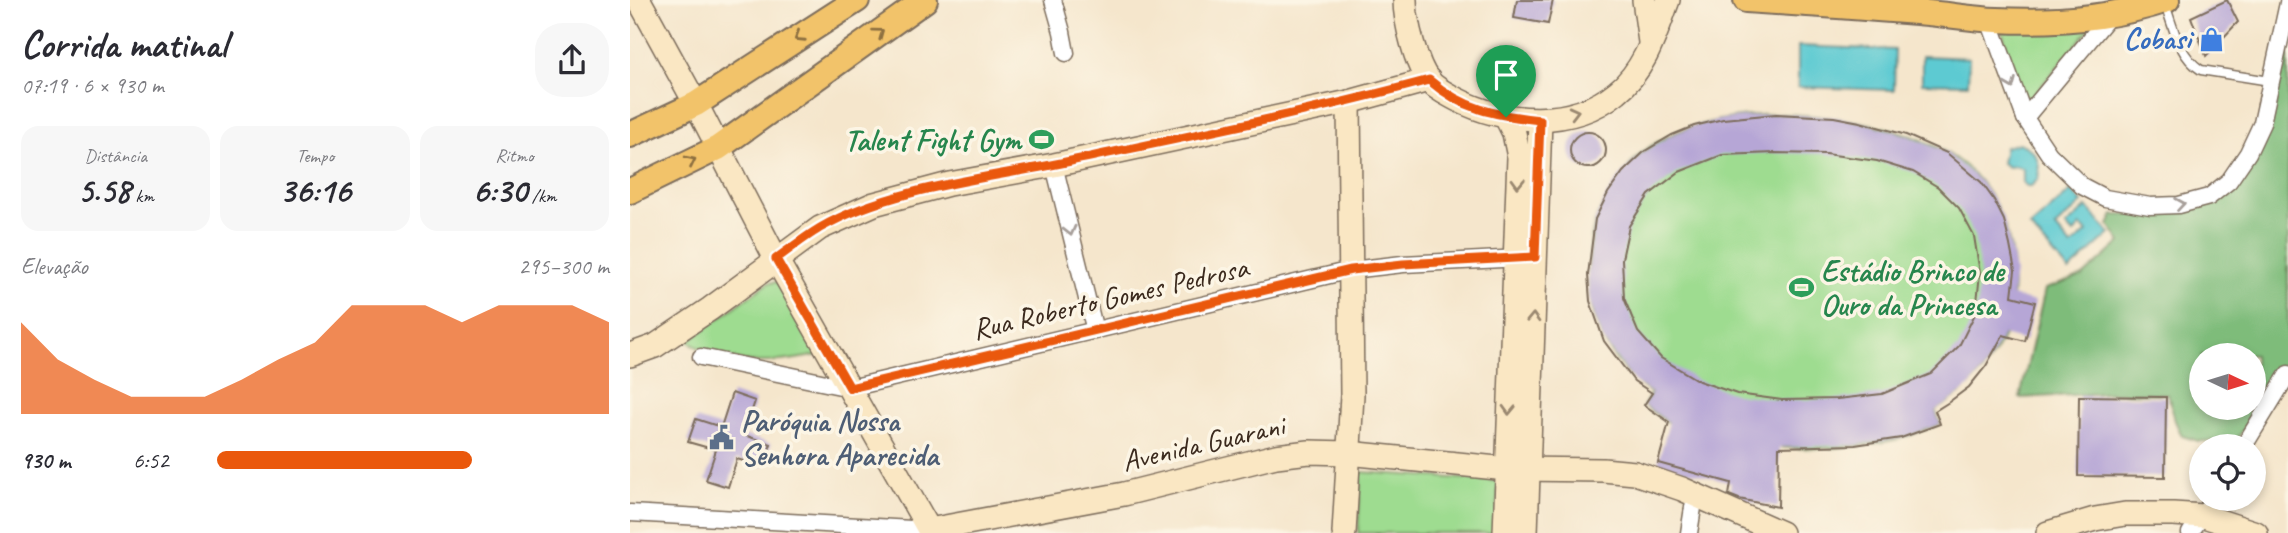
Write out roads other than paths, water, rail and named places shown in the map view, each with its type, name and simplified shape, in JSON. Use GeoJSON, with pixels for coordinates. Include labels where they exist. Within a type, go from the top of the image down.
{"type":"FeatureCollection","features":[{"type":"Feature","properties":{"kind":"main road"},"geometry":{"type":"LineString","coordinates":[[630,135],[696,104],[857,0]]}},
{"type":"Feature","properties":{"kind":"main road"},"geometry":{"type":"LineString","coordinates":[[630,191],[718,148],[925,0]]}},
{"type":"Feature","properties":{"kind":"main road"},"geometry":{"type":"LineString","coordinates":[[1746,0],[1931,13],[1989,20],[2050,20],[2111,14],[2165,0]]}},
{"type":"Feature","properties":{"kind":"street"},"geometry":{"type":"LineString","coordinates":[[639,0],[776,259],[930,532]]}},
{"type":"Feature","properties":{"kind":"street"},"geometry":{"type":"LineString","coordinates":[[1053,0],[1066,52]]}},
{"type":"Feature","properties":{"kind":"street"},"geometry":{"type":"LineString","coordinates":[[1405,0],[1410,39],[1429,80],[1444,93],[1471,107],[1506,117],[1540,120],[1590,108],[1618,92],[1637,71],[1651,45],[1668,0]]}},
{"type":"Feature","properties":{"kind":"street"},"geometry":{"type":"LineString","coordinates":[[1644,0],[1651,45]]}},
{"type":"Feature","properties":{"kind":"street"},"geometry":{"type":"LineString","coordinates":[[1989,20],[2025,118],[2049,154],[2082,186],[2105,198],[2150,206],[2179,205],[2209,197],[2229,181],[2248,153],[2262,123],[2288,3]]}},
{"type":"Feature","properties":{"kind":"street"},"geometry":{"type":"LineString","coordinates":[[2025,118],[2111,14]]}},
{"type":"Feature","properties":{"kind":"street"},"geometry":{"type":"LineString","coordinates":[[630,355],[656,346],[820,228],[874,204],[949,184],[1054,165],[1349,102],[1429,80]]}},
{"type":"Feature","properties":{"kind":"street"},"geometry":{"type":"LineString","coordinates":[[1344,533],[1352,396],[1349,102]]}},
{"type":"Feature","properties":{"kind":"street"},"geometry":{"type":"LineString","coordinates":[[1506,117],[1514,133],[1519,157],[1525,257]]}},
{"type":"Feature","properties":{"kind":"street"},"geometry":{"type":"LineString","coordinates":[[1526,533],[1518,469],[1525,257],[1540,120]]}},
{"type":"Feature","properties":{"kind":"street"},"geometry":{"type":"LineString","coordinates":[[1054,165],[1094,331]]}},
{"type":"Feature","properties":{"kind":"street","name":"Rua Roberto Gomes Pedrosa"},"geometry":{"type":"LineString","coordinates":[[701,357],[850,388],[1351,270],[1403,264],[1525,257]]}},
{"type":"Feature","properties":{"kind":"street"},"geometry":{"type":"LineString","coordinates":[[2251,434],[2288,374]]}},
{"type":"Feature","properties":{"kind":"street","name":"Avenida Guarani"},"geometry":{"type":"LineString","coordinates":[[630,513],[930,532],[1124,494],[1276,456],[1309,452],[1348,453],[1518,469],[1635,473],[1659,480],[1781,533]]}},
{"type":"Feature","properties":{"kind":"street"},"geometry":{"type":"LineString","coordinates":[[1505,533],[1518,469]]}},
{"type":"Feature","properties":{"kind":"street"},"geometry":{"type":"LineString","coordinates":[[1689,533],[1695,495]]}},
{"type":"Feature","properties":{"kind":"street"},"geometry":{"type":"LineString","coordinates":[[2049,533],[2095,519],[2125,514],[2202,516],[2256,533]]}},
{"type":"Feature","properties":{"kind":"lane"},"geometry":{"type":"LineString","coordinates":[[2165,0],[2177,38],[2186,57],[2194,65],[2201,69],[2270,81]]}},
{"type":"Feature","properties":{"kind":"water"},"geometry":{"type":"Polygon","coordinates":[[[1798,46],[1895,50],[1894,90],[1798,87],[1798,46]]]}},
{"type":"Feature","properties":{"kind":"water"},"geometry":{"type":"Polygon","coordinates":[[[1922,56],[1969,58],[1968,84],[1922,83],[1922,56]]]}},
{"type":"Feature","properties":{"kind":"water"},"geometry":{"type":"Polygon","coordinates":[[[2019,143],[2030,149],[2038,161],[2038,179],[2031,186],[2023,183],[2023,169],[2008,167],[2002,163],[2005,147],[2019,143]]]}},
{"type":"Feature","properties":{"kind":"water"},"geometry":{"type":"Polygon","coordinates":[[[2071,191],[2082,203],[2055,227],[2071,246],[2087,232],[2081,226],[2073,234],[2066,226],[2087,207],[2110,234],[2069,271],[2030,227],[2071,191]]]}},
{"type":"Feature","properties":{"kind":"place","name":"Cobasi"},"geometry":{"type":"Point","coordinates":[2211,39]}},
{"type":"Feature","properties":{"kind":"place","name":"Talent Fight Gym"},"geometry":{"type":"Point","coordinates":[1041,140]}},
{"type":"Feature","properties":{"kind":"place","name":"Estádio Brinco de Ouro da Princesa"},"geometry":{"type":"Point","coordinates":[1801,288]}},
{"type":"Feature","properties":{"kind":"place","name":"Paróquia Nossa Senhora Aparecida"},"geometry":{"type":"Point","coordinates":[721,438]}}]}
